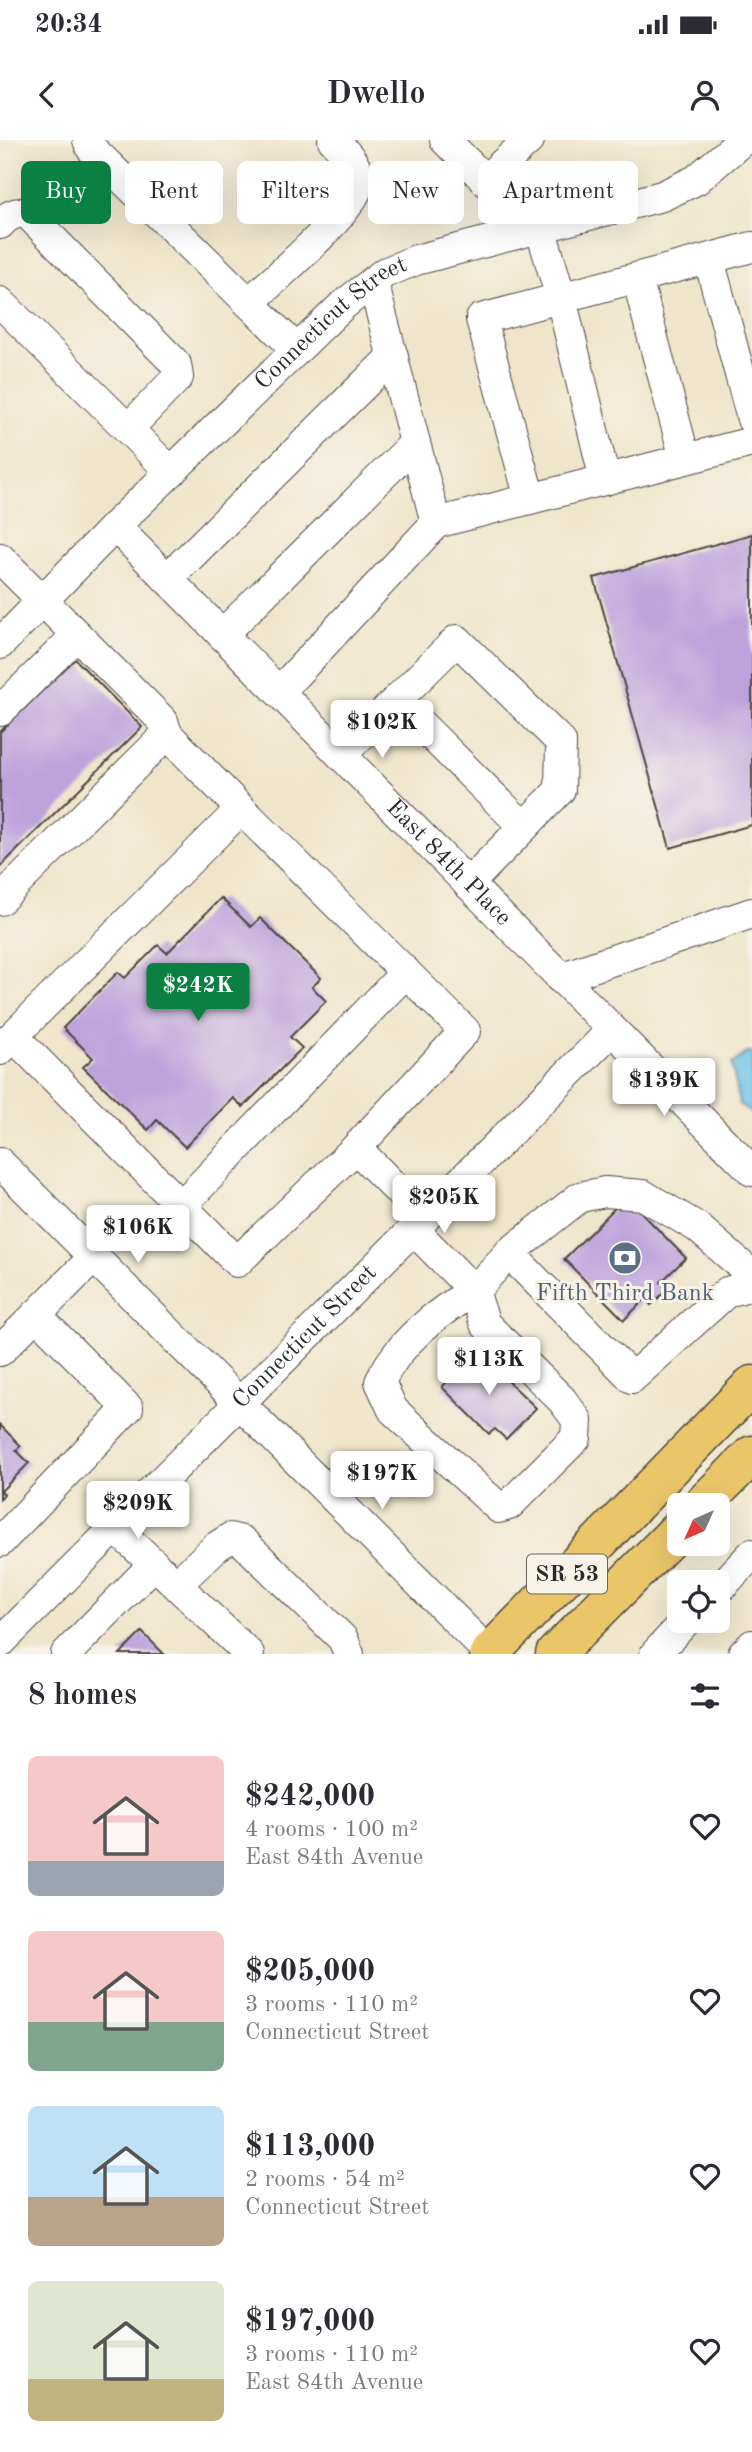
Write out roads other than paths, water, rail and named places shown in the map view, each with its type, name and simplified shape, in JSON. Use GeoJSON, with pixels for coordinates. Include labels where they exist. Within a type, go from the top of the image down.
{"type":"FeatureCollection","features":[{"type":"Feature","properties":{"kind":"main road","name":"SR 53"},"geometry":{"type":"LineString","coordinates":[[490,1654],[752,1385]]}},
{"type":"Feature","properties":{"kind":"main road"},"geometry":{"type":"LineString","coordinates":[[714,1493],[752,1455]]}},
{"type":"Feature","properties":{"kind":"main road","name":"SR 53"},"geometry":{"type":"LineString","coordinates":[[555,1654],[667,1541]]}},
{"type":"Feature","properties":{"kind":"street"},"geometry":{"type":"LineString","coordinates":[[88,140],[91,148],[296,349]]}},
{"type":"Feature","properties":{"kind":"street"},"geometry":{"type":"LineString","coordinates":[[250,303],[354,198],[358,183],[353,160],[333,140]]}},
{"type":"Feature","properties":{"kind":"street"},"geometry":{"type":"LineString","coordinates":[[446,140],[478,173]]}},
{"type":"Feature","properties":{"kind":"street"},"geometry":{"type":"LineString","coordinates":[[506,161],[529,140]]}},
{"type":"Feature","properties":{"kind":"street","name":"Connecticut Street"},"geometry":{"type":"LineString","coordinates":[[0,644],[296,349],[342,306],[384,273],[416,260],[662,195],[696,180],[743,140]]}},
{"type":"Feature","properties":{"kind":"street"},"geometry":{"type":"LineString","coordinates":[[0,224],[7,216],[20,212],[28,214],[176,364],[178,377],[128,429]]}},
{"type":"Feature","properties":{"kind":"street"},"geometry":{"type":"LineString","coordinates":[[525,224],[530,230],[561,298],[606,480]]}},
{"type":"Feature","properties":{"kind":"street"},"geometry":{"type":"LineString","coordinates":[[530,499],[481,319],[752,247]]}},
{"type":"Feature","properties":{"kind":"street"},"geometry":{"type":"LineString","coordinates":[[709,259],[752,419]]}},
{"type":"Feature","properties":{"kind":"street"},"geometry":{"type":"LineString","coordinates":[[637,278],[685,459]]}},
{"type":"Feature","properties":{"kind":"street"},"geometry":{"type":"LineString","coordinates":[[373,282],[436,523]]}},
{"type":"Feature","properties":{"kind":"street"},"geometry":{"type":"LineString","coordinates":[[0,302],[171,472]]}},
{"type":"Feature","properties":{"kind":"street"},"geometry":{"type":"LineString","coordinates":[[167,579],[393,356]]}},
{"type":"Feature","properties":{"kind":"street"},"geometry":{"type":"LineString","coordinates":[[279,692],[436,523],[752,442]]}},
{"type":"Feature","properties":{"kind":"street"},"geometry":{"type":"LineString","coordinates":[[222,635],[415,443]]}},
{"type":"Feature","properties":{"kind":"street","name":"East 84th Place"},"geometry":{"type":"LineString","coordinates":[[116,526],[752,1171]]}},
{"type":"Feature","properties":{"kind":"street"},"geometry":{"type":"LineString","coordinates":[[0,558],[163,721],[167,734],[465,1031],[356,1148],[237,1262],[181,1206],[6,1043],[241,809]]}},
{"type":"Feature","properties":{"kind":"street"},"geometry":{"type":"LineString","coordinates":[[0,711],[77,635]]}},
{"type":"Feature","properties":{"kind":"street"},"geometry":{"type":"LineString","coordinates":[[341,755],[457,640],[561,742],[560,790],[468,884]]}},
{"type":"Feature","properties":{"kind":"street"},"geometry":{"type":"LineString","coordinates":[[396,701],[524,827]]}},
{"type":"Feature","properties":{"kind":"street"},"geometry":{"type":"LineString","coordinates":[[0,900],[167,734]]}},
{"type":"Feature","properties":{"kind":"street"},"geometry":{"type":"LineString","coordinates":[[560,978],[752,913]]}},
{"type":"Feature","properties":{"kind":"street"},"geometry":{"type":"LineString","coordinates":[[181,1206],[407,972]]}},
{"type":"Feature","properties":{"kind":"street","name":"Connecticut Street"},"geometry":{"type":"LineString","coordinates":[[0,1643],[612,1030]]}},
{"type":"Feature","properties":{"kind":"street"},"geometry":{"type":"LineString","coordinates":[[356,1148],[474,1291],[485,1324],[562,1400],[577,1420],[576,1438],[509,1505],[499,1508],[393,1410],[380,1382],[388,1365],[446,1307],[474,1291],[509,1253],[580,1197],[605,1192],[643,1195],[698,1227],[752,1275]]}},
{"type":"Feature","properties":{"kind":"street"},"geometry":{"type":"LineString","coordinates":[[0,1163],[490,1654]]}},
{"type":"Feature","properties":{"kind":"street"},"geometry":{"type":"LineString","coordinates":[[509,1253],[632,1378],[727,1292],[752,1285]]}},
{"type":"Feature","properties":{"kind":"street"},"geometry":{"type":"LineString","coordinates":[[0,1351],[94,1257]]}},
{"type":"Feature","properties":{"kind":"street"},"geometry":{"type":"LineString","coordinates":[[0,1542],[128,1408],[36,1315]]}},
{"type":"Feature","properties":{"kind":"street"},"geometry":{"type":"LineString","coordinates":[[115,1528],[249,1654]]}},
{"type":"Feature","properties":{"kind":"street"},"geometry":{"type":"LineString","coordinates":[[177,1584],[216,1547],[230,1538],[242,1541],[343,1639],[349,1654]]}},
{"type":"Feature","properties":{"kind":"street"},"geometry":{"type":"LineString","coordinates":[[730,1577],[752,1554]]}},
{"type":"Feature","properties":{"kind":"street"},"geometry":{"type":"LineString","coordinates":[[66,1654],[154,1564]]}},
{"type":"Feature","properties":{"kind":"street"},"geometry":{"type":"LineString","coordinates":[[655,1654],[675,1633]]}},
{"type":"Feature","properties":{"kind":"street"},"geometry":{"type":"LineString","coordinates":[[743,1654],[752,1646]]}},
{"type":"Feature","properties":{"kind":"water"},"geometry":{"type":"Polygon","coordinates":[[[752,1052],[752,1114],[739,1104],[732,1064],[752,1052]]]}},
{"type":"Feature","properties":{"kind":"place","name":"Fifth Third Bank"},"geometry":{"type":"Point","coordinates":[625,1258]}}]}
